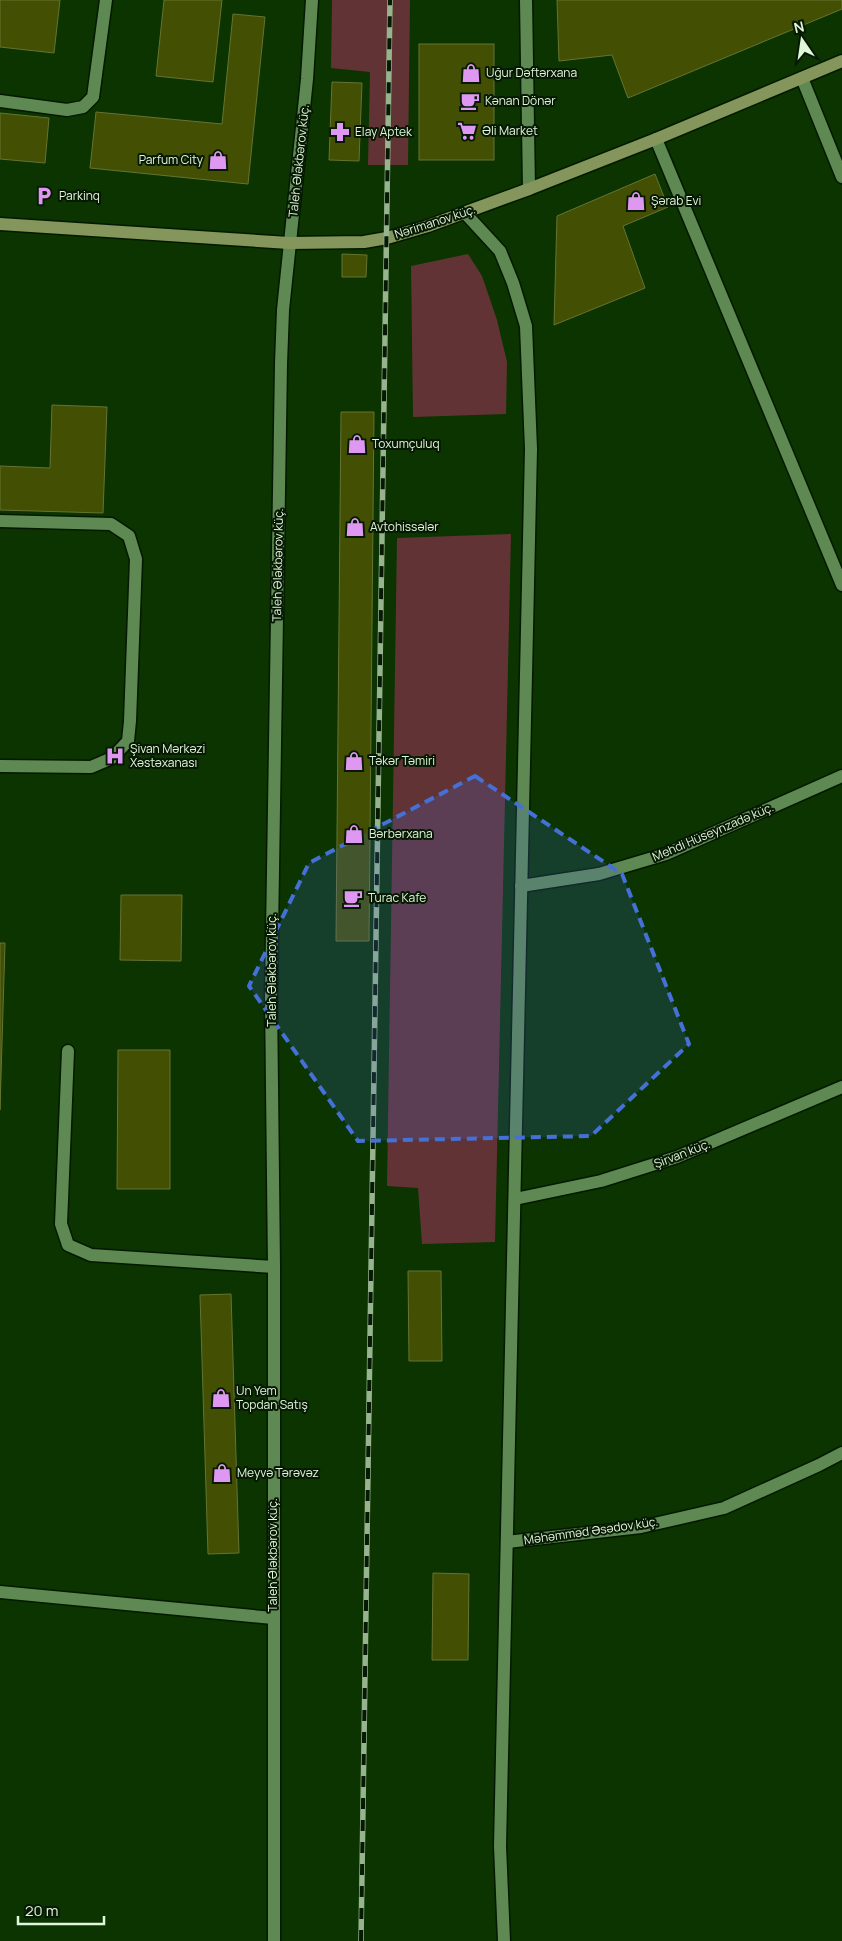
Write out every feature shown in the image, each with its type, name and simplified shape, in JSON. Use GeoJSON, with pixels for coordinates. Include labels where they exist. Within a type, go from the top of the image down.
{"type":"FeatureCollection","features":[{"type":"Feature","properties":{"kind":"main road","name":"Nərimanov küç."},"geometry":{"type":"LineString","coordinates":[[0,224],[289,244],[329,244],[379,239],[428,226],[529,189],[656,139],[842,61]]}},
{"type":"Feature","properties":{"kind":"street"},"geometry":{"type":"LineString","coordinates":[[0,101],[67,110],[83,107],[93,98],[106,0]]}},
{"type":"Feature","properties":{"kind":"street","name":"Taleh Ələkbərov küç."},"geometry":{"type":"LineString","coordinates":[[274,1941],[274,1267],[271,997],[281,364],[283,310],[289,244],[308,79],[312,0]]}},
{"type":"Feature","properties":{"kind":"street"},"geometry":{"type":"LineString","coordinates":[[526,0],[529,189]]}},
{"type":"Feature","properties":{"kind":"street"},"geometry":{"type":"LineString","coordinates":[[802,78],[842,177]]}},
{"type":"Feature","properties":{"kind":"street"},"geometry":{"type":"LineString","coordinates":[[656,139],[842,585]]}},
{"type":"Feature","properties":{"kind":"street"},"geometry":{"type":"LineString","coordinates":[[465,213],[500,252],[513,283],[526,326],[531,449],[500,1846],[504,1941]]}},
{"type":"Feature","properties":{"kind":"street"},"geometry":{"type":"LineString","coordinates":[[0,521],[111,524],[129,536],[136,559],[128,741],[112,758],[91,767],[0,766]]}},
{"type":"Feature","properties":{"kind":"street","name":"Mehdi Hüseynzadə küç."},"geometry":{"type":"LineString","coordinates":[[522,886],[598,874],[666,854],[842,776]]}},
{"type":"Feature","properties":{"kind":"street"},"geometry":{"type":"LineString","coordinates":[[68,1051],[61,1224],[68,1245],[90,1255],[274,1267]]}},
{"type":"Feature","properties":{"kind":"street","name":"Şirvan küç."},"geometry":{"type":"LineString","coordinates":[[514,1199],[600,1181],[677,1157],[842,1087]]}},
{"type":"Feature","properties":{"kind":"street","name":"Məhəmməd Əsədov küç."},"geometry":{"type":"LineString","coordinates":[[507,1542],[641,1527],[724,1508],[820,1465],[842,1453]]}},
{"type":"Feature","properties":{"kind":"street"},"geometry":{"type":"LineString","coordinates":[[0,1592],[273,1618]]}},
{"type":"Feature","properties":{"kind":"highlighted area"},"geometry":{"type":"Polygon","coordinates":[[[475,776],[622,874],[689,1044],[591,1136],[358,1141],[249,986],[309,863],[475,776]]]}},
{"type":"Feature","properties":{"kind":"shaded area"},"geometry":{"type":"Polygon","coordinates":[[[332,0],[410,0],[408,165],[368,165],[370,72],[331,68],[332,0]]]}},
{"type":"Feature","properties":{"kind":"shaded area"},"geometry":{"type":"Polygon","coordinates":[[[468,254],[482,276],[497,320],[507,362],[506,414],[413,417],[411,266],[468,254]]]}},
{"type":"Feature","properties":{"kind":"shaded area"},"geometry":{"type":"Polygon","coordinates":[[[511,534],[495,1242],[422,1244],[418,1188],[387,1186],[397,538],[511,534]]]}},
{"type":"Feature","properties":{"kind":"building"},"geometry":{"type":"Polygon","coordinates":[[[0,0],[60,0],[54,53],[0,47],[0,0]]]}},
{"type":"Feature","properties":{"kind":"building"},"geometry":{"type":"Polygon","coordinates":[[[164,0],[222,0],[213,82],[156,76],[164,0]]]}},
{"type":"Feature","properties":{"kind":"building"},"geometry":{"type":"Polygon","coordinates":[[[557,0],[842,0],[842,9],[628,98],[612,55],[559,61],[557,0]]]}},
{"type":"Feature","properties":{"kind":"building"},"geometry":{"type":"Polygon","coordinates":[[[233,14],[265,17],[248,184],[90,168],[96,112],[222,124],[233,14]]]}},
{"type":"Feature","properties":{"kind":"building"},"geometry":{"type":"Polygon","coordinates":[[[419,44],[494,44],[494,160],[419,160],[419,44]]]}},
{"type":"Feature","properties":{"kind":"building"},"geometry":{"type":"Polygon","coordinates":[[[332,82],[362,83],[359,161],[329,160],[332,82]]]}},
{"type":"Feature","properties":{"kind":"building"},"geometry":{"type":"Polygon","coordinates":[[[0,113],[49,118],[45,163],[0,159],[0,113]]]}},
{"type":"Feature","properties":{"kind":"building"},"geometry":{"type":"Polygon","coordinates":[[[655,174],[668,207],[623,226],[645,288],[554,325],[557,216],[655,174]]]}},
{"type":"Feature","properties":{"kind":"building"},"geometry":{"type":"Polygon","coordinates":[[[342,254],[367,255],[366,277],[342,277],[342,254]]]}},
{"type":"Feature","properties":{"kind":"building"},"geometry":{"type":"Polygon","coordinates":[[[52,405],[107,407],[103,513],[0,510],[0,466],[50,468],[52,405]]]}},
{"type":"Feature","properties":{"kind":"building"},"geometry":{"type":"Polygon","coordinates":[[[341,412],[374,412],[369,941],[336,941],[341,412]]]}},
{"type":"Feature","properties":{"kind":"building"},"geometry":{"type":"Polygon","coordinates":[[[121,895],[182,895],[181,961],[120,960],[121,895]]]}},
{"type":"Feature","properties":{"kind":"building"},"geometry":{"type":"Polygon","coordinates":[[[0,943],[5,943],[0,1110],[0,943]]]}},
{"type":"Feature","properties":{"kind":"building"},"geometry":{"type":"Polygon","coordinates":[[[118,1050],[170,1050],[170,1189],[117,1189],[118,1050]]]}},
{"type":"Feature","properties":{"kind":"building"},"geometry":{"type":"Polygon","coordinates":[[[408,1271],[441,1271],[442,1361],[409,1361],[408,1271]]]}},
{"type":"Feature","properties":{"kind":"building"},"geometry":{"type":"Polygon","coordinates":[[[231,1294],[239,1553],[208,1554],[200,1295],[231,1294]]]}},
{"type":"Feature","properties":{"kind":"building"},"geometry":{"type":"Polygon","coordinates":[[[433,1573],[469,1574],[468,1660],[432,1660],[433,1573]]]}},
{"type":"Feature","properties":{"kind":"railway"},"geometry":{"type":"LineString","coordinates":[[361,1941],[390,0]]}},
{"type":"Feature","properties":{"kind":"place","name":"Uğur Dəftərxana"},"geometry":{"type":"Point","coordinates":[471,73]}},
{"type":"Feature","properties":{"kind":"place","name":"Kənan Dönər"},"geometry":{"type":"Point","coordinates":[470,101]}},
{"type":"Feature","properties":{"kind":"place","name":"Əli Market"},"geometry":{"type":"Point","coordinates":[467,131]}},
{"type":"Feature","properties":{"kind":"place","name":"Elay Aptek"},"geometry":{"type":"Point","coordinates":[340,132]}},
{"type":"Feature","properties":{"kind":"place","name":"Parfum City"},"geometry":{"type":"Point","coordinates":[218,160]}},
{"type":"Feature","properties":{"kind":"place","name":"Parkinq"},"geometry":{"type":"Point","coordinates":[44,196]}},
{"type":"Feature","properties":{"kind":"place","name":"Şərab Evi"},"geometry":{"type":"Point","coordinates":[636,201]}},
{"type":"Feature","properties":{"kind":"place","name":"Toxumçuluq"},"geometry":{"type":"Point","coordinates":[357,444]}},
{"type":"Feature","properties":{"kind":"place","name":"Avtohissələr"},"geometry":{"type":"Point","coordinates":[355,527]}},
{"type":"Feature","properties":{"kind":"place","name":"Şivan Mərkəzi Xəstəxanası"},"geometry":{"type":"Point","coordinates":[115,756]}},
{"type":"Feature","properties":{"kind":"place","name":"Təkər Təmiri"},"geometry":{"type":"Point","coordinates":[354,761]}},
{"type":"Feature","properties":{"kind":"place","name":"Bərbərxana"},"geometry":{"type":"Point","coordinates":[354,834]}},
{"type":"Feature","properties":{"kind":"place","name":"Turac Kafe"},"geometry":{"type":"Point","coordinates":[353,898]}},
{"type":"Feature","properties":{"kind":"place","name":"Un Yem Topdan Satış"},"geometry":{"type":"Point","coordinates":[221,1398]}},
{"type":"Feature","properties":{"kind":"place","name":"Meyvə Tərəvəz"},"geometry":{"type":"Point","coordinates":[222,1473]}}]}
